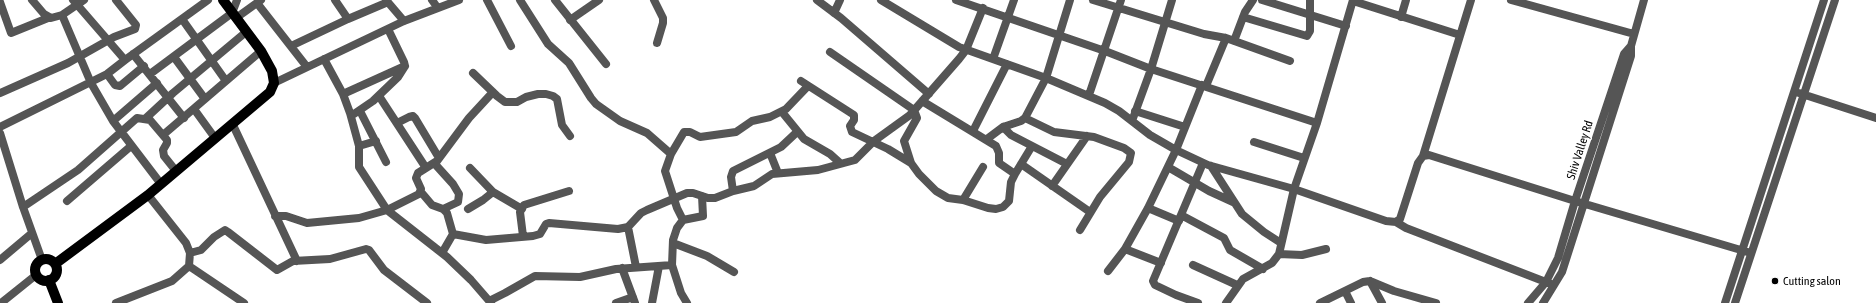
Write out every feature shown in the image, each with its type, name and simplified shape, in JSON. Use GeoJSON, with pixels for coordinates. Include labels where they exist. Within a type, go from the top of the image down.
{"type":"FeatureCollection","features":[{"type":"Feature","properties":{"kind":"main road"},"geometry":{"type":"LineString","coordinates":[[55,264],[148,195],[270,92],[274,83],[272,71],[261,51],[222,0]]}},
{"type":"Feature","properties":{"kind":"main road"},"geometry":{"type":"LineString","coordinates":[[48,259],[55,264],[56,274],[49,280],[43,280],[36,275],[35,268],[42,260],[48,259]]}},
{"type":"Feature","properties":{"kind":"main road"},"geometry":{"type":"LineString","coordinates":[[49,280],[58,303]]}},
{"type":"Feature","properties":{"kind":"street"},"geometry":{"type":"LineString","coordinates":[[32,0],[48,18]]}},
{"type":"Feature","properties":{"kind":"street"},"geometry":{"type":"LineString","coordinates":[[0,93],[80,57],[108,40],[137,28],[116,0]]}},
{"type":"Feature","properties":{"kind":"street"},"geometry":{"type":"LineString","coordinates":[[0,127],[107,74],[208,0]]}},
{"type":"Feature","properties":{"kind":"street"},"geometry":{"type":"LineString","coordinates":[[234,16],[237,0]]}},
{"type":"Feature","properties":{"kind":"street"},"geometry":{"type":"LineString","coordinates":[[335,0],[348,18]]}},
{"type":"Feature","properties":{"kind":"street"},"geometry":{"type":"LineString","coordinates":[[432,0],[437,8]]}},
{"type":"Feature","properties":{"kind":"street"},"geometry":{"type":"LineString","coordinates":[[274,83],[404,21],[459,0]]}},
{"type":"Feature","properties":{"kind":"street"},"geometry":{"type":"LineString","coordinates":[[487,0],[511,46]]}},
{"type":"Feature","properties":{"kind":"street"},"geometry":{"type":"LineString","coordinates":[[520,0],[548,44],[569,63],[596,104],[620,120],[647,133],[671,154]]}},
{"type":"Feature","properties":{"kind":"street"},"geometry":{"type":"LineString","coordinates":[[555,0],[606,64]]}},
{"type":"Feature","properties":{"kind":"street"},"geometry":{"type":"LineString","coordinates":[[570,20],[598,0]]}},
{"type":"Feature","properties":{"kind":"street"},"geometry":{"type":"LineString","coordinates":[[654,0],[663,23],[657,43]]}},
{"type":"Feature","properties":{"kind":"street"},"geometry":{"type":"LineString","coordinates":[[817,0],[834,12],[929,94]]}},
{"type":"Feature","properties":{"kind":"street"},"geometry":{"type":"LineString","coordinates":[[834,12],[840,0]]}},
{"type":"Feature","properties":{"kind":"street"},"geometry":{"type":"LineString","coordinates":[[881,0],[966,50],[1089,95],[1119,111],[1150,135],[1176,150],[1207,164],[1294,189],[1386,221],[1396,222],[1406,228],[1555,286]]}},
{"type":"Feature","properties":{"kind":"street"},"geometry":{"type":"LineString","coordinates":[[958,0],[1105,51],[1151,70],[1317,123]]}},
{"type":"Feature","properties":{"kind":"street"},"geometry":{"type":"LineString","coordinates":[[993,59],[1009,18],[1014,0]]}},
{"type":"Feature","properties":{"kind":"street"},"geometry":{"type":"LineString","coordinates":[[987,139],[1002,127],[1021,121],[1025,118],[1046,78],[1070,0]]}},
{"type":"Feature","properties":{"kind":"street"},"geometry":{"type":"LineString","coordinates":[[1093,0],[1119,4],[1166,22],[1204,34],[1226,38],[1290,62]]}},
{"type":"Feature","properties":{"kind":"street"},"geometry":{"type":"LineString","coordinates":[[1132,121],[1151,70],[1172,0]]}},
{"type":"Feature","properties":{"kind":"street"},"geometry":{"type":"LineString","coordinates":[[1234,41],[1243,17],[1253,0]]}},
{"type":"Feature","properties":{"kind":"street"},"geometry":{"type":"LineString","coordinates":[[1262,0],[1346,26]]}},
{"type":"Feature","properties":{"kind":"street"},"geometry":{"type":"LineString","coordinates":[[1243,17],[1307,36],[1310,31],[1310,0]]}},
{"type":"Feature","properties":{"kind":"street"},"geometry":{"type":"LineString","coordinates":[[1401,17],[1406,0]]}},
{"type":"Feature","properties":{"kind":"street"},"geometry":{"type":"LineString","coordinates":[[1396,222],[1402,214],[1418,163],[1424,156],[1471,0]]}},
{"type":"Feature","properties":{"kind":"street"},"geometry":{"type":"LineString","coordinates":[[1511,0],[1634,34]]}},
{"type":"Feature","properties":{"kind":"street","name":"Shiv Valley Rd"},"geometry":{"type":"LineString","coordinates":[[1528,303],[1546,282],[1558,258],[1575,201],[1624,54],[1631,46],[1644,0]]}},
{"type":"Feature","properties":{"kind":"street"},"geometry":{"type":"LineString","coordinates":[[1725,303],[1824,0]]}},
{"type":"Feature","properties":{"kind":"street"},"geometry":{"type":"LineString","coordinates":[[1735,303],[1835,0]]}},
{"type":"Feature","properties":{"kind":"street"},"geometry":{"type":"LineString","coordinates":[[290,46],[387,1],[404,21]]}},
{"type":"Feature","properties":{"kind":"street"},"geometry":{"type":"LineString","coordinates":[[1226,303],[1237,285],[1243,279],[1272,263],[1279,254],[1294,189],[1317,123],[1353,1],[1460,35]]}},
{"type":"Feature","properties":{"kind":"street"},"geometry":{"type":"LineString","coordinates":[[0,2],[11,33],[48,18],[62,15],[78,2],[125,60]]}},
{"type":"Feature","properties":{"kind":"street"},"geometry":{"type":"LineString","coordinates":[[150,74],[196,40],[259,2],[290,46],[307,67]]}},
{"type":"Feature","properties":{"kind":"street"},"geometry":{"type":"LineString","coordinates":[[1089,95],[1105,51],[1119,4]]}},
{"type":"Feature","properties":{"kind":"street"},"geometry":{"type":"LineString","coordinates":[[453,234],[486,240],[537,236],[549,223],[610,230],[628,227],[642,213],[673,198],[691,193],[708,198],[715,198],[733,191],[754,186],[769,175],[778,172],[802,172],[855,160],[874,142],[914,110],[929,94],[966,50],[983,8]]}},
{"type":"Feature","properties":{"kind":"street"},"geometry":{"type":"LineString","coordinates":[[62,15],[91,82],[113,121],[161,184]]}},
{"type":"Feature","properties":{"kind":"street"},"geometry":{"type":"LineString","coordinates":[[182,19],[226,81]]}},
{"type":"Feature","properties":{"kind":"street"},"geometry":{"type":"LineString","coordinates":[[388,29],[405,66]]}},
{"type":"Feature","properties":{"kind":"street"},"geometry":{"type":"LineString","coordinates":[[23,207],[78,170],[133,120],[137,118],[146,118],[246,32]]}},
{"type":"Feature","properties":{"kind":"street"},"geometry":{"type":"LineString","coordinates":[[1108,271],[1126,249],[1148,208],[1168,168],[1226,38]]}},
{"type":"Feature","properties":{"kind":"street"},"geometry":{"type":"LineString","coordinates":[[1543,303],[1555,286],[1562,272],[1585,204],[1631,56],[1631,46]]}},
{"type":"Feature","properties":{"kind":"street"},"geometry":{"type":"LineString","coordinates":[[163,135],[261,51]]}},
{"type":"Feature","properties":{"kind":"street"},"geometry":{"type":"LineString","coordinates":[[830,52],[914,110],[917,118],[904,141],[911,163],[919,174],[943,196],[963,200],[988,208],[996,209],[1003,206],[1009,201],[1011,182],[1032,146]]}},
{"type":"Feature","properties":{"kind":"street"},"geometry":{"type":"LineString","coordinates":[[133,54],[184,118]]}},
{"type":"Feature","properties":{"kind":"street"},"geometry":{"type":"LineString","coordinates":[[174,57],[205,99]]}},
{"type":"Feature","properties":{"kind":"street"},"geometry":{"type":"LineString","coordinates":[[324,59],[343,94],[351,116],[359,146],[359,167],[386,210],[463,271],[490,302],[535,276],[580,277],[622,268],[672,265]]}},
{"type":"Feature","properties":{"kind":"street"},"geometry":{"type":"LineString","coordinates":[[972,131],[1007,64]]}},
{"type":"Feature","properties":{"kind":"street"},"geometry":{"type":"LineString","coordinates":[[107,74],[115,84],[120,86],[144,66]]}},
{"type":"Feature","properties":{"kind":"street"},"geometry":{"type":"LineString","coordinates":[[343,94],[405,66]]}},
{"type":"Feature","properties":{"kind":"street"},"geometry":{"type":"LineString","coordinates":[[351,116],[360,111],[378,96],[398,77],[405,66]]}},
{"type":"Feature","properties":{"kind":"street"},"geometry":{"type":"LineString","coordinates":[[474,73],[501,100],[511,103],[538,94],[553,96],[556,99],[562,125],[570,136]]}},
{"type":"Feature","properties":{"kind":"street"},"geometry":{"type":"LineString","coordinates":[[113,121],[157,83]]}},
{"type":"Feature","properties":{"kind":"street"},"geometry":{"type":"LineString","coordinates":[[683,220],[673,198],[665,171],[671,154],[681,136],[686,131],[700,137],[736,132],[752,121],[782,112],[789,107],[804,83],[851,112],[855,117],[850,129],[911,163]]}},
{"type":"Feature","properties":{"kind":"street"},"geometry":{"type":"LineString","coordinates":[[442,253],[453,234],[448,213],[443,209],[432,205],[421,192],[416,175],[437,160],[469,118],[493,92]]}},
{"type":"Feature","properties":{"kind":"street"},"geometry":{"type":"LineString","coordinates":[[1794,92],[1876,118]]}},
{"type":"Feature","properties":{"kind":"street"},"geometry":{"type":"LineString","coordinates":[[378,96],[426,168]]}},
{"type":"Feature","properties":{"kind":"street"},"geometry":{"type":"LineString","coordinates":[[922,101],[987,139],[998,149],[998,161],[1001,166],[1015,174]]}},
{"type":"Feature","properties":{"kind":"street"},"geometry":{"type":"LineString","coordinates":[[194,109],[215,138]]}},
{"type":"Feature","properties":{"kind":"street"},"geometry":{"type":"LineString","coordinates":[[360,111],[386,162]]}},
{"type":"Feature","properties":{"kind":"street"},"geometry":{"type":"LineString","coordinates":[[1135,111],[1185,127]]}},
{"type":"Feature","properties":{"kind":"street"},"geometry":{"type":"LineString","coordinates":[[782,112],[804,139],[830,154],[840,163]]}},
{"type":"Feature","properties":{"kind":"street"},"geometry":{"type":"LineString","coordinates":[[397,123],[412,116],[415,118],[437,160],[459,194],[458,202],[443,209]]}},
{"type":"Feature","properties":{"kind":"street"},"geometry":{"type":"LineString","coordinates":[[146,118],[163,135],[167,144],[164,150],[164,156],[176,171]]}},
{"type":"Feature","properties":{"kind":"street"},"geometry":{"type":"LineString","coordinates":[[1025,118],[1054,132],[1094,137],[1130,151],[1132,156],[1129,162],[1100,197],[1080,230]]}},
{"type":"Feature","properties":{"kind":"street"},"geometry":{"type":"LineString","coordinates":[[233,124],[297,261]]}},
{"type":"Feature","properties":{"kind":"street"},"geometry":{"type":"LineString","coordinates":[[1002,127],[1011,135],[1067,164]]}},
{"type":"Feature","properties":{"kind":"street"},"geometry":{"type":"LineString","coordinates":[[733,191],[731,177],[733,171],[770,154],[781,147],[797,132]]}},
{"type":"Feature","properties":{"kind":"street"},"geometry":{"type":"LineString","coordinates":[[0,133],[23,207],[42,260]]}},
{"type":"Feature","properties":{"kind":"street"},"geometry":{"type":"LineString","coordinates":[[1052,186],[1087,136]]}},
{"type":"Feature","properties":{"kind":"street"},"geometry":{"type":"LineString","coordinates":[[359,146],[376,141]]}},
{"type":"Feature","properties":{"kind":"street"},"geometry":{"type":"LineString","coordinates":[[1254,142],[1304,158]]}},
{"type":"Feature","properties":{"kind":"street"},"geometry":{"type":"LineString","coordinates":[[67,201],[131,146]]}},
{"type":"Feature","properties":{"kind":"street"},"geometry":{"type":"LineString","coordinates":[[770,154],[778,172]]}},
{"type":"Feature","properties":{"kind":"street"},"geometry":{"type":"LineString","coordinates":[[1424,156],[1433,156],[1575,201],[1751,253]]}},
{"type":"Feature","properties":{"kind":"street"},"geometry":{"type":"LineString","coordinates":[[1021,164],[1090,212]]}},
{"type":"Feature","properties":{"kind":"street"},"geometry":{"type":"LineString","coordinates":[[1198,303],[1155,285],[1153,281],[1195,184],[1207,164]]}},
{"type":"Feature","properties":{"kind":"street"},"geometry":{"type":"LineString","coordinates":[[1207,164],[1233,202],[1250,222],[1281,243]]}},
{"type":"Feature","properties":{"kind":"street"},"geometry":{"type":"LineString","coordinates":[[470,168],[493,192],[522,209]]}},
{"type":"Feature","properties":{"kind":"street"},"geometry":{"type":"LineString","coordinates":[[963,200],[983,168]]}},
{"type":"Feature","properties":{"kind":"street"},"geometry":{"type":"LineString","coordinates":[[1168,168],[1195,184],[1233,202]]}},
{"type":"Feature","properties":{"kind":"street"},"geometry":{"type":"LineString","coordinates":[[523,236],[520,212],[522,209],[529,203],[569,190]]}},
{"type":"Feature","properties":{"kind":"street"},"geometry":{"type":"LineString","coordinates":[[275,216],[286,216],[307,223],[359,218],[386,210],[421,192]]}},
{"type":"Feature","properties":{"kind":"street"},"geometry":{"type":"LineString","coordinates":[[468,208],[483,200],[493,192]]}},
{"type":"Feature","properties":{"kind":"street"},"geometry":{"type":"LineString","coordinates":[[116,303],[172,281],[189,266],[190,253],[186,243],[148,195]]}},
{"type":"Feature","properties":{"kind":"street"},"geometry":{"type":"LineString","coordinates":[[688,303],[681,293],[672,265],[673,243],[677,228],[683,220],[702,216],[702,196]]}},
{"type":"Feature","properties":{"kind":"street"},"geometry":{"type":"LineString","coordinates":[[1148,208],[1180,218],[1224,238],[1230,250],[1262,269]]}},
{"type":"Feature","properties":{"kind":"street"},"geometry":{"type":"LineString","coordinates":[[628,227],[636,267]]}},
{"type":"Feature","properties":{"kind":"street"},"geometry":{"type":"LineString","coordinates":[[190,253],[201,250],[214,237],[225,230],[278,270],[293,261],[330,260],[366,249],[369,250],[384,270],[425,302]]}},
{"type":"Feature","properties":{"kind":"street"},"geometry":{"type":"LineString","coordinates":[[0,260],[32,233]]}},
{"type":"Feature","properties":{"kind":"street"},"geometry":{"type":"LineString","coordinates":[[673,243],[706,256],[734,272]]}},
{"type":"Feature","properties":{"kind":"street"},"geometry":{"type":"LineString","coordinates":[[1126,249],[1161,263]]}},
{"type":"Feature","properties":{"kind":"street"},"geometry":{"type":"LineString","coordinates":[[1279,254],[1302,255],[1326,249]]}},
{"type":"Feature","properties":{"kind":"street"},"geometry":{"type":"LineString","coordinates":[[1193,265],[1237,285]]}},
{"type":"Feature","properties":{"kind":"street"},"geometry":{"type":"LineString","coordinates":[[189,266],[244,303]]}},
{"type":"Feature","properties":{"kind":"street"},"geometry":{"type":"LineString","coordinates":[[652,303],[659,266]]}},
{"type":"Feature","properties":{"kind":"street"},"geometry":{"type":"LineString","coordinates":[[616,303],[634,300],[622,268]]}},
{"type":"Feature","properties":{"kind":"street"},"geometry":{"type":"LineString","coordinates":[[1,303],[36,275]]}},
{"type":"Feature","properties":{"kind":"street"},"geometry":{"type":"LineString","coordinates":[[1370,281],[1382,303]]}},
{"type":"Feature","properties":{"kind":"street"},"geometry":{"type":"LineString","coordinates":[[1320,303],[1363,282],[1370,281],[1394,291],[1436,303]]}},
{"type":"Feature","properties":{"kind":"street"},"geometry":{"type":"LineString","coordinates":[[1344,291],[1351,303]]}},
{"type":"Feature","properties":{"kind":"place","name":"Cutting salon"},"geometry":{"type":"Point","coordinates":[1775,281]}}]}
